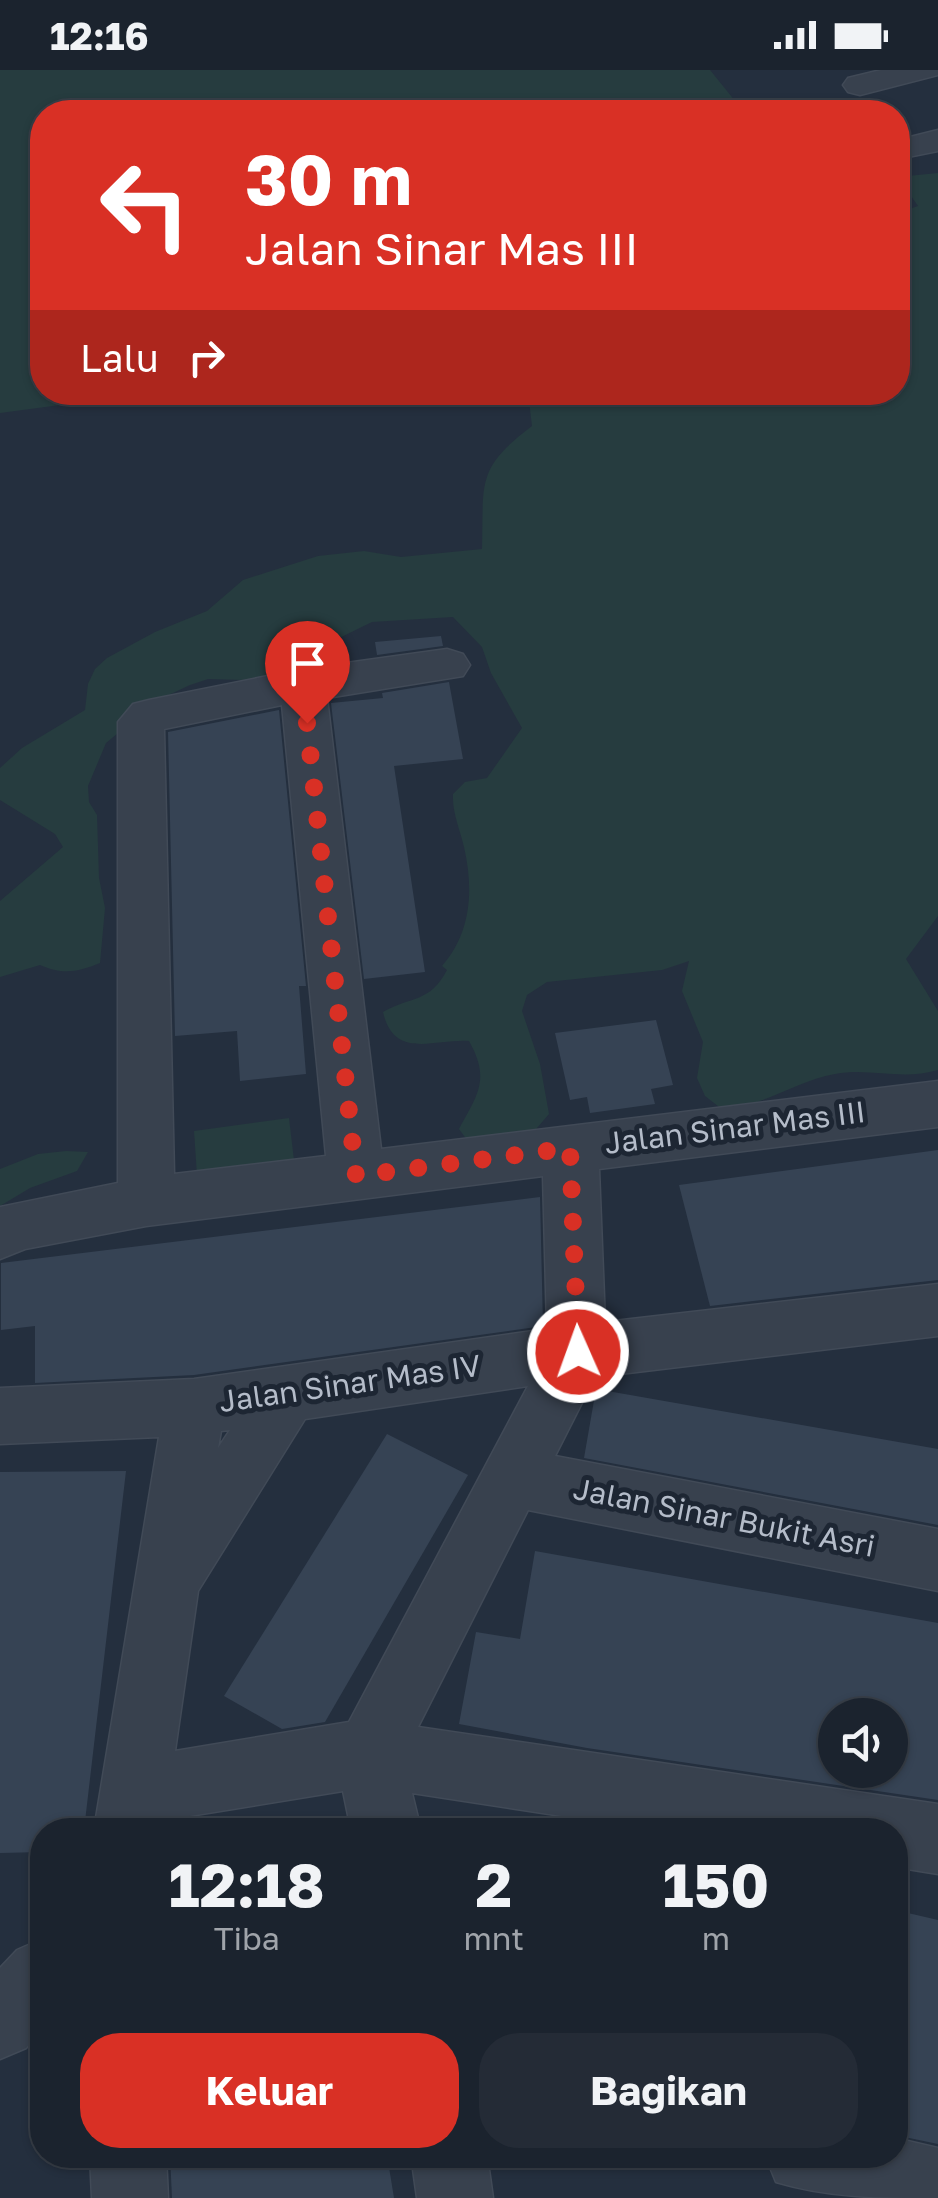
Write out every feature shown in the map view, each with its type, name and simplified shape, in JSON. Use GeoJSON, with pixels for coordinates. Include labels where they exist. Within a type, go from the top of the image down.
{"type":"FeatureCollection","features":[{"type":"Feature","properties":{"kind":"street"},"geometry":{"type":"LineString","coordinates":[[860,84],[925,70]]}},
{"type":"Feature","properties":{"kind":"street"},"geometry":{"type":"LineString","coordinates":[[910,148],[938,140]]}},
{"type":"Feature","properties":{"kind":"street"},"geometry":{"type":"LineString","coordinates":[[146,1202],[138,730],[149,716],[303,686],[447,665]]}},
{"type":"Feature","properties":{"kind":"street"},"geometry":{"type":"LineString","coordinates":[[303,686],[356,1176]]}},
{"type":"Feature","properties":{"kind":"street","name":"Jalan Sinar Mas III"},"geometry":{"type":"LineString","coordinates":[[0,1234],[17,1226],[146,1202],[938,1104]]}},
{"type":"Feature","properties":{"kind":"street"},"geometry":{"type":"LineString","coordinates":[[383,1818],[369,1753],[578,1352],[570,1148]]}},
{"type":"Feature","properties":{"kind":"street","name":"Jalan Sinar Mas IV"},"geometry":{"type":"LineString","coordinates":[[0,1416],[194,1407],[578,1352],[938,1310]]}},
{"type":"Feature","properties":{"kind":"street"},"geometry":{"type":"LineString","coordinates":[[167,1585],[288,1392]]}},
{"type":"Feature","properties":{"kind":"street"},"geometry":{"type":"LineString","coordinates":[[194,1407],[132,1810],[369,1753],[801,1818]]}},
{"type":"Feature","properties":{"kind":"street","name":"Jalan Sinar Bukit Asri"},"geometry":{"type":"LineString","coordinates":[[511,1477],[938,1560]]}},
{"type":"Feature","properties":{"kind":"street"},"geometry":{"type":"LineString","coordinates":[[908,1834],[938,1838]]}},
{"type":"Feature","properties":{"kind":"street"},"geometry":{"type":"LineString","coordinates":[[0,2022],[30,1988]]}},
{"type":"Feature","properties":{"kind":"street"},"geometry":{"type":"LineString","coordinates":[[129,2168],[130,2198]]}},
{"type":"Feature","properties":{"kind":"street"},"geometry":{"type":"LineString","coordinates":[[451,2168],[455,2198]]}},
{"type":"Feature","properties":{"kind":"street"},"geometry":{"type":"LineString","coordinates":[[859,2168],[938,2186]]}},
{"type":"Feature","properties":{"kind":"green space"},"geometry":{"type":"Polygon","coordinates":[[[0,70],[710,70],[734,100],[30,100],[30,405],[60,405],[0,413],[0,70]]]}},
{"type":"Feature","properties":{"kind":"green space"},"geometry":{"type":"Polygon","coordinates":[[[938,173],[938,916],[906,959],[938,1011],[938,1070],[835,1074],[752,1104],[723,1110],[705,1096],[697,1078],[703,1042],[682,991],[689,961],[662,970],[547,982],[527,995],[522,1011],[540,1064],[549,1114],[531,1135],[470,1144],[459,1129],[479,1087],[479,1066],[469,1041],[406,1042],[388,1027],[383,1012],[427,994],[447,970],[442,966],[459,940],[469,895],[467,863],[453,794],[465,782],[487,778],[522,728],[491,673],[482,647],[453,617],[372,622],[323,646],[301,668],[245,680],[208,679],[158,700],[106,743],[88,786],[89,802],[97,815],[99,878],[105,908],[100,963],[70,971],[40,965],[0,977],[0,901],[63,847],[55,834],[0,800],[0,768],[22,748],[85,710],[88,684],[95,669],[107,658],[155,632],[207,611],[243,580],[318,556],[364,551],[401,557],[482,549],[486,479],[500,454],[532,426],[529,405],[910,405],[910,209],[918,206],[910,194],[910,176],[938,173]]]}},
{"type":"Feature","properties":{"kind":"green space"},"geometry":{"type":"Polygon","coordinates":[[[289,1118],[296,1177],[198,1190],[194,1131],[289,1118]]]}},
{"type":"Feature","properties":{"kind":"green space"},"geometry":{"type":"Polygon","coordinates":[[[88,1152],[77,1171],[30,1188],[0,1206],[0,1169],[38,1154],[88,1152]]]}},
{"type":"Feature","properties":{"kind":"building"},"geometry":{"type":"Polygon","coordinates":[[[441,636],[443,646],[377,655],[375,642],[441,636]]]}},
{"type":"Feature","properties":{"kind":"building"},"geometry":{"type":"Polygon","coordinates":[[[449,682],[463,759],[394,766],[425,972],[364,979],[331,703],[383,698],[382,693],[449,682]]]}},
{"type":"Feature","properties":{"kind":"building"},"geometry":{"type":"Polygon","coordinates":[[[279,710],[306,986],[299,986],[306,1074],[240,1081],[237,1031],[175,1036],[168,732],[279,710]]]}},
{"type":"Feature","properties":{"kind":"building"},"geometry":{"type":"Polygon","coordinates":[[[656,1020],[673,1085],[651,1089],[655,1104],[590,1113],[587,1097],[570,1100],[555,1033],[656,1020]]]}},
{"type":"Feature","properties":{"kind":"building"},"geometry":{"type":"Polygon","coordinates":[[[938,1150],[938,1280],[710,1306],[679,1185],[938,1150]]]}},
{"type":"Feature","properties":{"kind":"building"},"geometry":{"type":"Polygon","coordinates":[[[540,1197],[543,1326],[194,1375],[35,1383],[35,1326],[1,1330],[1,1263],[540,1197]]]}},
{"type":"Feature","properties":{"kind":"building"},"geometry":{"type":"Polygon","coordinates":[[[596,1389],[938,1449],[938,1525],[584,1458],[596,1389]]]}},
{"type":"Feature","properties":{"kind":"building"},"geometry":{"type":"Polygon","coordinates":[[[387,1434],[468,1475],[325,1722],[282,1729],[224,1696],[387,1434]]]}},
{"type":"Feature","properties":{"kind":"building"},"geometry":{"type":"Polygon","coordinates":[[[126,1471],[85,1818],[30,1818],[30,1852],[0,1853],[0,1472],[126,1471]]]}},
{"type":"Feature","properties":{"kind":"building"},"geometry":{"type":"Polygon","coordinates":[[[535,1551],[938,1623],[938,1800],[857,1788],[908,1788],[908,1698],[818,1698],[818,1782],[587,1748],[459,1724],[476,1632],[520,1639],[535,1551]]]}},
{"type":"Feature","properties":{"kind":"building"},"geometry":{"type":"Polygon","coordinates":[[[908,1913],[938,1920],[938,2144],[908,2138],[908,1913]]]}},
{"type":"Feature","properties":{"kind":"building"},"geometry":{"type":"Polygon","coordinates":[[[171,2168],[389,2168],[394,2198],[172,2198],[171,2168]]]}},
{"type":"Feature","properties":{"kind":"route"},"geometry":{"type":"LineString","coordinates":[[307,723],[356,1176],[570,1148],[578,1352]]}}]}
